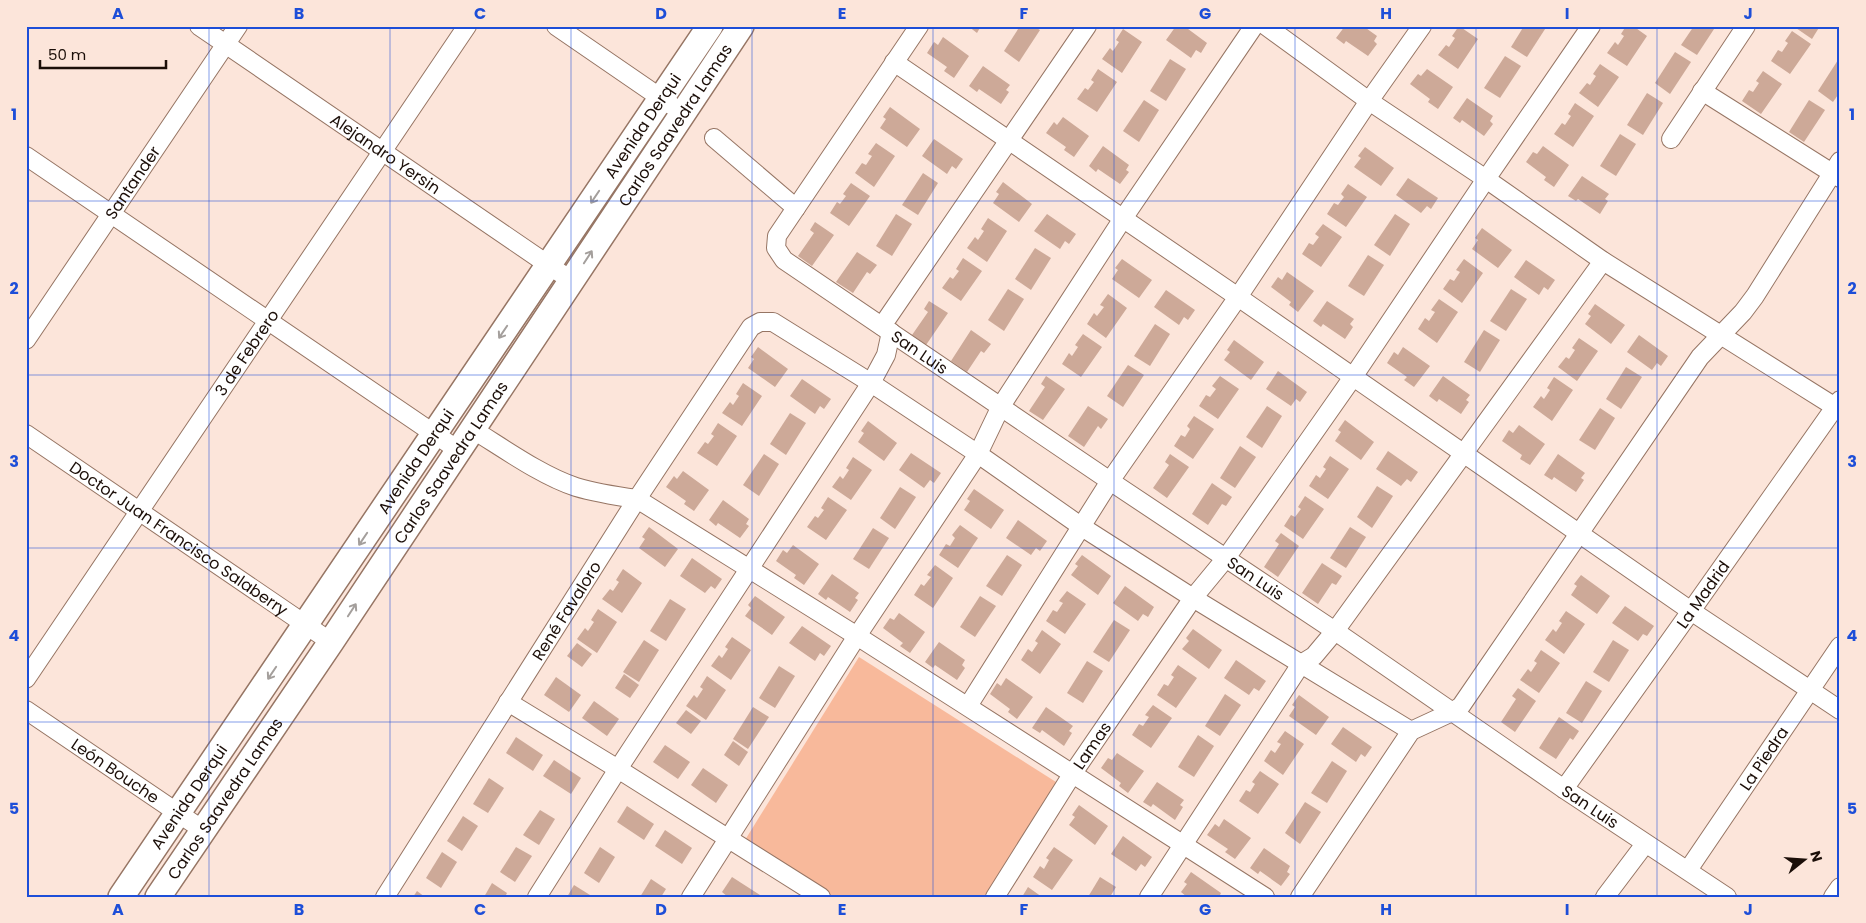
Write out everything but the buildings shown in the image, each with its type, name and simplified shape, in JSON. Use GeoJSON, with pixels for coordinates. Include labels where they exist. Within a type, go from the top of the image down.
{"type":"FeatureCollection","features":[{"type":"Feature","properties":{"kind":"main road","name":"Avenida Derqui"},"geometry":{"type":"LineString","coordinates":[[121,897],[710,26]]}},
{"type":"Feature","properties":{"kind":"main road","name":"Carlos Saavedra Lamas"},"geometry":{"type":"LineString","coordinates":[[158,897],[331,642],[741,26]]}},
{"type":"Feature","properties":{"kind":"street","name":"Alejandro Yersin"},"geometry":{"type":"LineString","coordinates":[[199,26],[572,281]]}},
{"type":"Feature","properties":{"kind":"street","name":"Santander"},"geometry":{"type":"LineString","coordinates":[[26,340],[238,26]]}},
{"type":"Feature","properties":{"kind":"street","name":"3 de Febrero"},"geometry":{"type":"LineString","coordinates":[[26,679],[467,26]]}},
{"type":"Feature","properties":{"kind":"street"},"geometry":{"type":"LineString","coordinates":[[556,26],[683,112]]}},
{"type":"Feature","properties":{"kind":"street"},"geometry":{"type":"LineString","coordinates":[[714,138],[796,208],[919,26]]}},
{"type":"Feature","properties":{"kind":"street"},"geometry":{"type":"LineString","coordinates":[[537,897],[618,769],[871,383],[886,355],[886,329],[1009,140],[1087,26]]}},
{"type":"Feature","properties":{"kind":"street"},"geometry":{"type":"LineString","coordinates":[[691,897],[857,636],[978,454],[1001,406],[1122,220],[1254,26]]}},
{"type":"Feature","properties":{"kind":"street"},"geometry":{"type":"LineString","coordinates":[[1266,26],[1369,101],[1486,179],[1603,261],[1720,335],[1838,406]]}},
{"type":"Feature","properties":{"kind":"street"},"geometry":{"type":"LineString","coordinates":[[968,706],[1110,482],[1238,298],[1369,101],[1422,26]]}},
{"type":"Feature","properties":{"kind":"street","name":"Lamas"},"geometry":{"type":"LineString","coordinates":[[995,897],[1073,773],[1193,598],[1226,558],[1353,377],[1591,26]]}},
{"type":"Feature","properties":{"kind":"street"},"geometry":{"type":"LineString","coordinates":[[1671,139],[1746,26]]}},
{"type":"Feature","properties":{"kind":"street"},"geometry":{"type":"LineString","coordinates":[[894,62],[1691,611],[1840,710]]}},
{"type":"Feature","properties":{"kind":"street"},"geometry":{"type":"LineString","coordinates":[[1300,897],[1411,731],[1462,706],[1700,357],[1755,296],[1837,171],[1702,91]]}},
{"type":"Feature","properties":{"kind":"street"},"geometry":{"type":"LineString","coordinates":[[26,156],[458,450]]}},
{"type":"Feature","properties":{"kind":"street","name":"San Luis"},"geometry":{"type":"LineString","coordinates":[[796,208],[777,236],[776,248],[784,260],[1110,482],[1335,631],[1645,844],[1728,897]]}},
{"type":"Feature","properties":{"kind":"street"},"geometry":{"type":"LineString","coordinates":[[1149,897],[1301,664],[1314,656],[1335,631],[1603,261]]}},
{"type":"Feature","properties":{"kind":"street","name":"René Favaloro"},"geometry":{"type":"LineString","coordinates":[[385,897],[636,499],[752,327],[760,322],[773,322],[871,383]]}},
{"type":"Feature","properties":{"kind":"street"},"geometry":{"type":"LineString","coordinates":[[871,383],[978,454],[1082,527],[1193,598],[1411,731]]}},
{"type":"Feature","properties":{"kind":"street","name":"La Madrid"},"geometry":{"type":"LineString","coordinates":[[1564,789],[1838,406]]}},
{"type":"Feature","properties":{"kind":"street"},"geometry":{"type":"LineString","coordinates":[[472,429],[547,474],[575,486],[605,494],[636,499],[968,706],[1265,897]]}},
{"type":"Feature","properties":{"kind":"street","name":"Doctor Juan Francisco Salaberry"},"geometry":{"type":"LineString","coordinates":[[26,434],[331,642]]}},
{"type":"Feature","properties":{"kind":"street","name":"La Piedra"},"geometry":{"type":"LineString","coordinates":[[1688,870],[1840,646]]}},
{"type":"Feature","properties":{"kind":"street"},"geometry":{"type":"LineString","coordinates":[[508,702],[821,897]]}},
{"type":"Feature","properties":{"kind":"street","name":"León Bouche"},"geometry":{"type":"LineString","coordinates":[[26,710],[203,830]]}},
{"type":"Feature","properties":{"kind":"street"},"geometry":{"type":"LineString","coordinates":[[1605,897],[1645,844]]}},
{"type":"Feature","properties":{"kind":"street"},"geometry":{"type":"LineString","coordinates":[[1833,897],[1840,887]]}},
{"type":"Feature","properties":{"kind":"shaded area"},"geometry":{"type":"Polygon","coordinates":[[[859,657],[1056,782],[984,897],[834,897],[745,840],[859,657]]]}}]}
